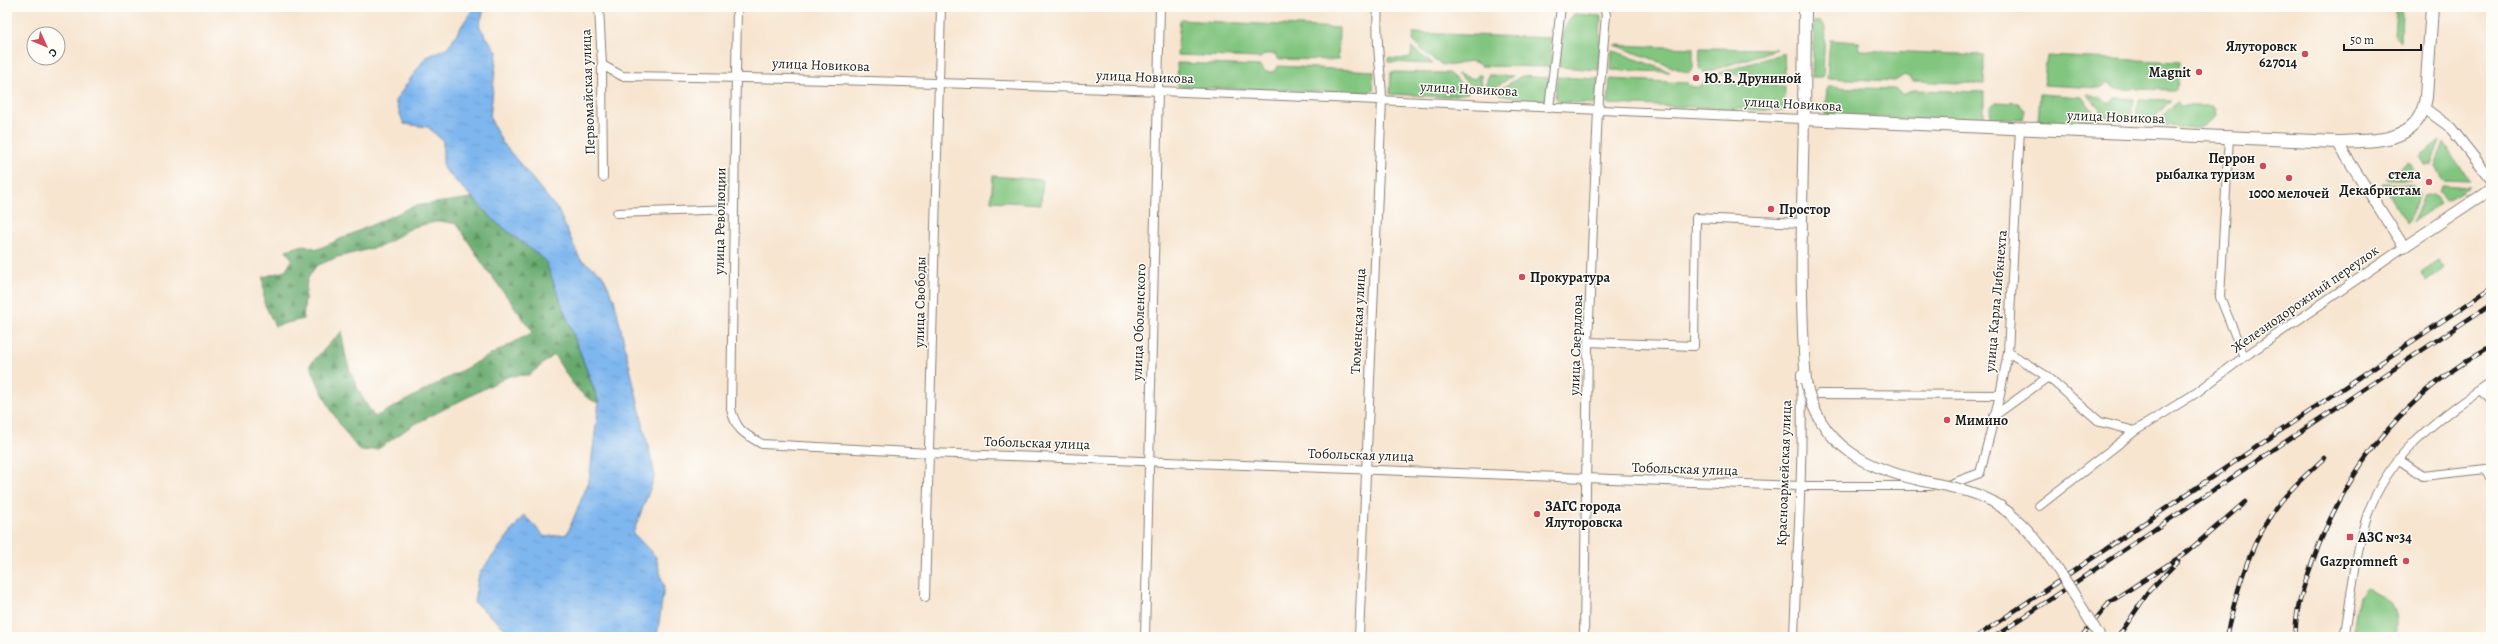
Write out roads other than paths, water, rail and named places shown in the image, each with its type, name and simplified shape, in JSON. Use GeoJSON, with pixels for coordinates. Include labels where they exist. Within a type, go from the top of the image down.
{"type":"FeatureCollection","features":[{"type":"Feature","properties":{"kind":"main road","name":"Красноармейская улица"},"geometry":{"type":"LineString","coordinates":[[1804,119],[1805,7]]}},
{"type":"Feature","properties":{"kind":"main road"},"geometry":{"type":"LineString","coordinates":[[2424,108],[2432,7]]}},
{"type":"Feature","properties":{"kind":"main road","name":"улица Новикова"},"geometry":{"type":"LineString","coordinates":[[1804,119],[2337,142],[2392,139],[2408,129],[2424,108]]}},
{"type":"Feature","properties":{"kind":"street","name":"Первомайская улица"},"geometry":{"type":"LineString","coordinates":[[598,7],[602,65],[603,177]]}},
{"type":"Feature","properties":{"kind":"street","name":"улица Революции"},"geometry":{"type":"LineString","coordinates":[[737,7],[731,409],[734,421],[742,433]]}},
{"type":"Feature","properties":{"kind":"street","name":"улица Свободы"},"geometry":{"type":"LineString","coordinates":[[925,597],[941,7]]}},
{"type":"Feature","properties":{"kind":"street","name":"улица Оболенского"},"geometry":{"type":"LineString","coordinates":[[1145,637],[1148,460],[1160,7]]}},
{"type":"Feature","properties":{"kind":"street","name":"Тюменская улица"},"geometry":{"type":"LineString","coordinates":[[1359,637],[1365,468],[1382,99],[1381,67],[1376,40],[1378,7]]}},
{"type":"Feature","properties":{"kind":"street"},"geometry":{"type":"LineString","coordinates":[[1549,108],[1561,7]]}},
{"type":"Feature","properties":{"kind":"street","name":"улица Свердлова"},"geometry":{"type":"LineString","coordinates":[[1584,637],[1588,342],[1598,110],[1606,15],[1604,7]]}},
{"type":"Feature","properties":{"kind":"street","name":"улица Новикова"},"geometry":{"type":"LineString","coordinates":[[602,65],[622,76],[938,83],[1382,99],[1804,119]]}},
{"type":"Feature","properties":{"kind":"street"},"geometry":{"type":"LineString","coordinates":[[2424,108],[2450,127],[2491,179]]}},
{"type":"Feature","properties":{"kind":"street","name":"Красноармейская улица"},"geometry":{"type":"LineString","coordinates":[[1804,119],[1802,223],[1803,311],[1806,382],[1816,414],[1825,430],[1842,447],[1867,464],[1910,478],[1964,490],[1998,505],[2025,525],[2052,560],[2100,637]]}},
{"type":"Feature","properties":{"kind":"street","name":"улица Карла Либкнехта"},"geometry":{"type":"LineString","coordinates":[[1980,473],[2000,395],[2008,352],[2020,129]]}},
{"type":"Feature","properties":{"kind":"street"},"geometry":{"type":"LineString","coordinates":[[2229,137],[2220,297],[2244,357]]}},
{"type":"Feature","properties":{"kind":"street"},"geometry":{"type":"LineString","coordinates":[[2337,142],[2404,247]]}},
{"type":"Feature","properties":{"kind":"street","name":"Железнодорожный переулок"},"geometry":{"type":"LineString","coordinates":[[2039,506],[2135,431],[2196,394],[2244,357],[2491,189]]}},
{"type":"Feature","properties":{"kind":"street"},"geometry":{"type":"LineString","coordinates":[[617,213],[734,210]]}},
{"type":"Feature","properties":{"kind":"street"},"geometry":{"type":"LineString","coordinates":[[1588,342],[1694,346],[1696,218],[1802,223]]}},
{"type":"Feature","properties":{"kind":"street","name":"Красноармейская улица"},"geometry":{"type":"LineString","coordinates":[[1794,637],[1799,486],[1803,439],[1800,323],[1803,311]]}},
{"type":"Feature","properties":{"kind":"street"},"geometry":{"type":"LineString","coordinates":[[2008,352],[2048,377],[2100,422],[2135,431]]}},
{"type":"Feature","properties":{"kind":"street"},"geometry":{"type":"LineString","coordinates":[[1994,416],[2048,377]]}},
{"type":"Feature","properties":{"kind":"street"},"geometry":{"type":"LineString","coordinates":[[2344,637],[2363,529],[2381,483],[2398,459],[2422,433],[2491,382]]}},
{"type":"Feature","properties":{"kind":"street"},"geometry":{"type":"LineString","coordinates":[[2480,390],[2491,400]]}},
{"type":"Feature","properties":{"kind":"street"},"geometry":{"type":"LineString","coordinates":[[1819,394],[2000,395]]}},
{"type":"Feature","properties":{"kind":"street","name":"Тобольская улица"},"geometry":{"type":"LineString","coordinates":[[742,433],[762,444],[929,453],[1365,468],[1799,486],[1947,486],[1980,473]]}},
{"type":"Feature","properties":{"kind":"street"},"geometry":{"type":"LineString","coordinates":[[2398,459],[2423,476],[2488,467],[2491,480]]}},
{"type":"Feature","properties":{"kind":"water"},"geometry":{"type":"Polygon","coordinates":[[[474,7],[485,7],[479,26],[497,52],[490,118],[502,142],[558,210],[580,259],[602,274],[614,299],[655,476],[633,533],[656,557],[664,587],[657,637],[515,637],[474,602],[479,574],[524,515],[545,537],[567,534],[589,481],[599,402],[545,260],[497,223],[443,168],[443,141],[428,127],[404,124],[395,101],[425,58],[448,47],[474,7]]]}},
{"type":"Feature","properties":{"kind":"railway"},"geometry":{"type":"LineString","coordinates":[[1976,637],[2491,288]]}},
{"type":"Feature","properties":{"kind":"railway"},"geometry":{"type":"LineString","coordinates":[[1994,637],[2491,304]]}},
{"type":"Feature","properties":{"kind":"railway"},"geometry":{"type":"LineString","coordinates":[[2296,637],[2296,619],[2302,592],[2311,566],[2325,531],[2359,468],[2380,439],[2430,388],[2459,366],[2491,346]]}},
{"type":"Feature","properties":{"kind":"railway"},"geometry":{"type":"LineString","coordinates":[[2226,637],[2242,578],[2266,522],[2291,490],[2324,458]]}},
{"type":"Feature","properties":{"kind":"railway"},"geometry":{"type":"LineString","coordinates":[[2081,637],[2110,602],[2186,553],[2245,502]]}},
{"type":"Feature","properties":{"kind":"railway"},"geometry":{"type":"LineString","coordinates":[[2118,637],[2149,591],[2178,561]]}},
{"type":"Feature","properties":{"kind":"place","name":"Ялуторовск 627014"},"geometry":{"type":"Point","coordinates":[2305,54]}},
{"type":"Feature","properties":{"kind":"place","name":"Magnit"},"geometry":{"type":"Point","coordinates":[2199,72]}},
{"type":"Feature","properties":{"kind":"place","name":"Ю. В. Друниной"},"geometry":{"type":"Point","coordinates":[1696,78]}},
{"type":"Feature","properties":{"kind":"place","name":"Перрон рыбалка туризм"},"geometry":{"type":"Point","coordinates":[2263,166]}},
{"type":"Feature","properties":{"kind":"place","name":"1000 мелочей"},"geometry":{"type":"Point","coordinates":[2289,178]}},
{"type":"Feature","properties":{"kind":"place","name":"стела Декабристам"},"geometry":{"type":"Point","coordinates":[2429,182]}},
{"type":"Feature","properties":{"kind":"place","name":"Простор"},"geometry":{"type":"Point","coordinates":[1771,209]}},
{"type":"Feature","properties":{"kind":"place","name":"Прокуратура"},"geometry":{"type":"Point","coordinates":[1522,277]}},
{"type":"Feature","properties":{"kind":"place","name":"Мимино"},"geometry":{"type":"Point","coordinates":[1947,420]}},
{"type":"Feature","properties":{"kind":"place","name":"ЗАГС города Ялуторовска"},"geometry":{"type":"Point","coordinates":[1537,514]}},
{"type":"Feature","properties":{"kind":"place","name":"АЗС №34"},"geometry":{"type":"Point","coordinates":[2350,537]}},
{"type":"Feature","properties":{"kind":"place","name":"Gazpromneft"},"geometry":{"type":"Point","coordinates":[2406,561]}}]}
